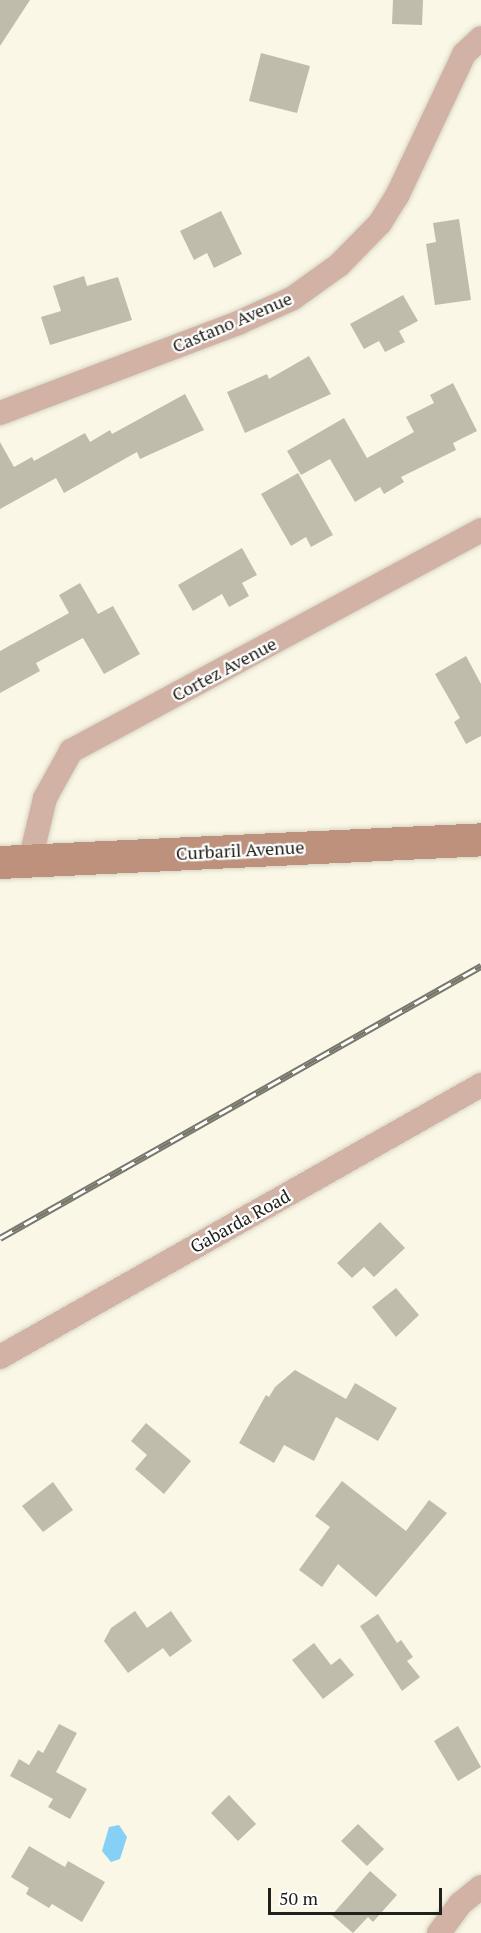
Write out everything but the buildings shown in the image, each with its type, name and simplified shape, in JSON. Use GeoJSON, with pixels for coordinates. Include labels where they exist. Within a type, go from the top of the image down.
{"type":"FeatureCollection","features":[{"type":"Feature","properties":{"kind":"street","name":"Castano Avenue"},"geometry":{"type":"LineString","coordinates":[[0,413],[238,323],[293,298],[339,265],[380,223],[397,196],[464,54],[481,38]]}},
{"type":"Feature","properties":{"kind":"street","name":"Cortez Avenue"},"geometry":{"type":"LineString","coordinates":[[15,862],[45,798],[71,751],[481,530]]}},
{"type":"Feature","properties":{"kind":"street","name":"Curbaril Avenue"},"geometry":{"type":"LineString","coordinates":[[15,862],[481,839]]}},
{"type":"Feature","properties":{"kind":"street","name":"Gabarda Road"},"geometry":{"type":"LineString","coordinates":[[0,1357],[481,1085]]}},
{"type":"Feature","properties":{"kind":"street"},"geometry":{"type":"LineString","coordinates":[[439,1933],[460,1904],[481,1887]]}},
{"type":"Feature","properties":{"kind":"water"},"geometry":{"type":"Polygon","coordinates":[[[119,1825],[127,1837],[120,1859],[111,1862],[102,1851],[109,1827],[119,1825]]]}},
{"type":"Feature","properties":{"kind":"railway"},"geometry":{"type":"LineString","coordinates":[[0,1238],[481,966]]}}]}
